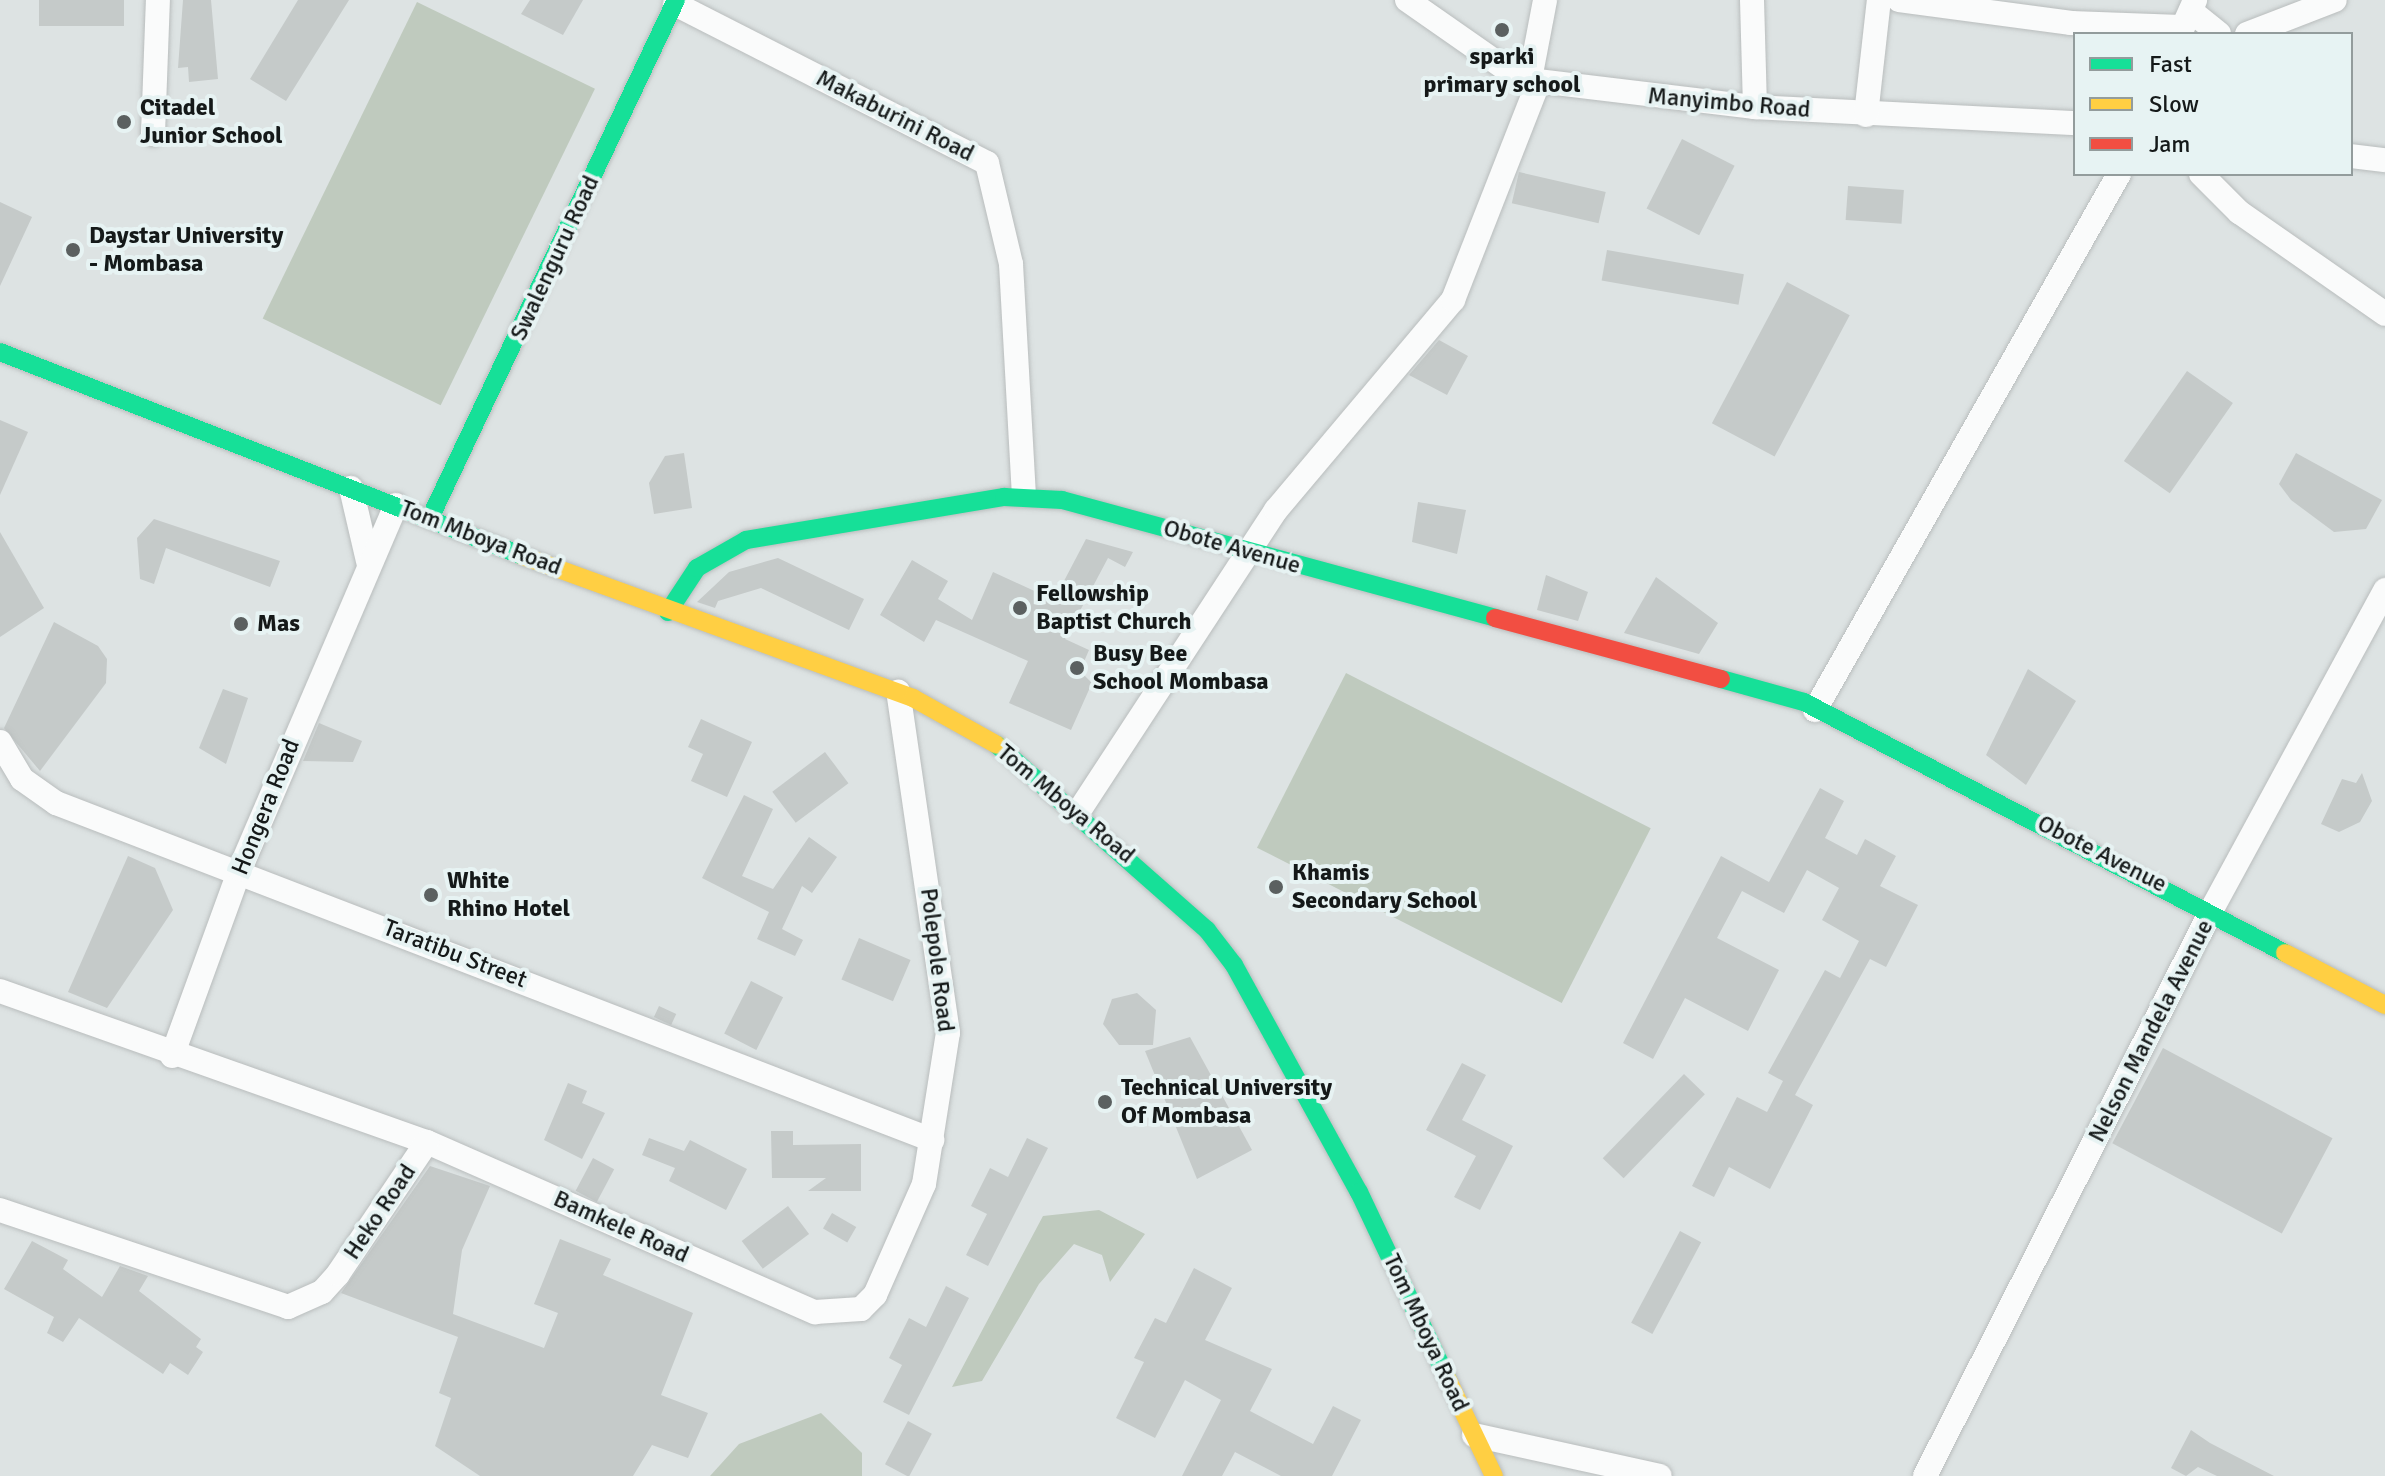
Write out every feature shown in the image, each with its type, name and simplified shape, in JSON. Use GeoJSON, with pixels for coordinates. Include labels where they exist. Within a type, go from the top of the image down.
{"type":"FeatureCollection","features":[{"type":"Feature","properties":{"kind":"street"},"geometry":{"type":"LineString","coordinates":[[153,134],[158,0]]}},
{"type":"Feature","properties":{"kind":"street","name":"Manyimbo Road"},"geometry":{"type":"LineString","coordinates":[[1407,0],[1535,80],[1755,107],[1866,115],[2073,123]]}},
{"type":"Feature","properties":{"kind":"street"},"geometry":{"type":"LineString","coordinates":[[1079,811],[1245,552],[1453,300],[1535,80],[1545,0]]}},
{"type":"Feature","properties":{"kind":"street"},"geometry":{"type":"LineString","coordinates":[[1752,0],[1755,107]]}},
{"type":"Feature","properties":{"kind":"street"},"geometry":{"type":"LineString","coordinates":[[1866,115],[1879,0]]}},
{"type":"Feature","properties":{"kind":"street"},"geometry":{"type":"LineString","coordinates":[[1899,0],[2071,23],[2187,18],[2215,32]]}},
{"type":"Feature","properties":{"kind":"street"},"geometry":{"type":"LineString","coordinates":[[2252,32],[2335,0]]}},
{"type":"Feature","properties":{"kind":"street","name":"Makaburini Road"},"geometry":{"type":"LineString","coordinates":[[676,2],[987,163],[1011,264],[1024,495]]}},
{"type":"Feature","properties":{"kind":"street","name":"Swalenguru Road"},"geometry":{"type":"LineString","coordinates":[[431,516],[676,2]]}},
{"type":"Feature","properties":{"kind":"street"},"geometry":{"type":"LineString","coordinates":[[2353,156],[2385,160]]}},
{"type":"Feature","properties":{"kind":"street"},"geometry":{"type":"LineString","coordinates":[[1815,710],[2118,176]]}},
{"type":"Feature","properties":{"kind":"street"},"geometry":{"type":"LineString","coordinates":[[2203,176],[2239,212],[2385,314]]}},
{"type":"Feature","properties":{"kind":"street","name":"Tom Mboya Road"},"geometry":{"type":"LineString","coordinates":[[4,351],[351,488],[431,516],[668,612],[898,692],[982,734],[1079,811],[1234,965],[1359,1192],[1494,1476]]}},
{"type":"Feature","properties":{"kind":"street"},"geometry":{"type":"LineString","coordinates":[[351,488],[368,561]]}},
{"type":"Feature","properties":{"kind":"street","name":"Obote Avenue"},"geometry":{"type":"LineString","coordinates":[[668,612],[697,568],[746,540],[1024,495],[1116,513],[1245,552],[1815,710],[2212,909],[2385,1005]]}},
{"type":"Feature","properties":{"kind":"street","name":"Hongera Road"},"geometry":{"type":"LineString","coordinates":[[172,1056],[240,869],[368,561],[396,505]]}},
{"type":"Feature","properties":{"kind":"street","name":"Nelson Mandela Avenue"},"geometry":{"type":"LineString","coordinates":[[1925,1476],[2212,909],[2385,590]]}},
{"type":"Feature","properties":{"kind":"street","name":"Polepole Road"},"geometry":{"type":"LineString","coordinates":[[815,1312],[842,1315],[875,1295],[924,1184],[948,1033],[898,692]]}},
{"type":"Feature","properties":{"kind":"street","name":"Taratibu Street"},"geometry":{"type":"LineString","coordinates":[[0,742],[22,779],[46,798],[240,869],[932,1140]]}},
{"type":"Feature","properties":{"kind":"street","name":"Heko Road"},"geometry":{"type":"LineString","coordinates":[[0,991],[172,1056],[427,1142],[338,1274],[322,1292],[288,1307],[0,1210]]}},
{"type":"Feature","properties":{"kind":"street","name":"Bamkele Road"},"geometry":{"type":"LineString","coordinates":[[427,1142],[815,1312]]}},
{"type":"Feature","properties":{"kind":"street"},"geometry":{"type":"LineString","coordinates":[[1474,1435],[1660,1476]]}},
{"type":"Feature","properties":{"kind":"shaded area"},"geometry":{"type":"Polygon","coordinates":[[[417,2],[595,89],[441,405],[263,318],[417,2]]]}},
{"type":"Feature","properties":{"kind":"shaded area"},"geometry":{"type":"Polygon","coordinates":[[[1346,673],[1651,828],[1562,1003],[1257,848],[1346,673]]]}},
{"type":"Feature","properties":{"kind":"shaded area"},"geometry":{"type":"Polygon","coordinates":[[[1099,1210],[1145,1234],[1110,1282],[1102,1255],[1074,1244],[1039,1284],[982,1381],[952,1387],[1043,1216],[1099,1210]]]}},
{"type":"Feature","properties":{"kind":"shaded area"},"geometry":{"type":"Polygon","coordinates":[[[821,1413],[862,1453],[862,1476],[710,1476],[739,1444],[821,1413]]]}},
{"type":"Feature","properties":{"kind":"building"},"geometry":{"type":"Polygon","coordinates":[[[39,0],[124,0],[124,26],[39,26],[39,0]]]}},
{"type":"Feature","properties":{"kind":"building"},"geometry":{"type":"Polygon","coordinates":[[[183,0],[211,0],[218,79],[189,82],[188,67],[178,68],[183,0]]]}},
{"type":"Feature","properties":{"kind":"building"},"geometry":{"type":"Polygon","coordinates":[[[298,0],[349,0],[286,101],[250,79],[298,0]]]}},
{"type":"Feature","properties":{"kind":"building"},"geometry":{"type":"Polygon","coordinates":[[[530,0],[583,0],[563,35],[521,14],[530,0]]]}},
{"type":"Feature","properties":{"kind":"building"},"geometry":{"type":"Polygon","coordinates":[[[1682,139],[1735,166],[1699,235],[1647,208],[1682,139]]]}},
{"type":"Feature","properties":{"kind":"building"},"geometry":{"type":"Polygon","coordinates":[[[1519,172],[1606,192],[1599,223],[1512,203],[1519,172]]]}},
{"type":"Feature","properties":{"kind":"building"},"geometry":{"type":"Polygon","coordinates":[[[1848,186],[1904,190],[1901,224],[1846,220],[1848,186]]]}},
{"type":"Feature","properties":{"kind":"building"},"geometry":{"type":"Polygon","coordinates":[[[0,202],[32,217],[0,286],[0,202]]]}},
{"type":"Feature","properties":{"kind":"building"},"geometry":{"type":"Polygon","coordinates":[[[1607,250],[1744,274],[1739,305],[1602,281],[1607,250]]]}},
{"type":"Feature","properties":{"kind":"building"},"geometry":{"type":"Polygon","coordinates":[[[1787,282],[1850,315],[1775,457],[1712,423],[1787,282]]]}},
{"type":"Feature","properties":{"kind":"building"},"geometry":{"type":"Polygon","coordinates":[[[1439,340],[1468,356],[1447,395],[1409,375],[1439,340]]]}},
{"type":"Feature","properties":{"kind":"building"},"geometry":{"type":"Polygon","coordinates":[[[2187,371],[2233,403],[2170,493],[2124,461],[2187,371]]]}},
{"type":"Feature","properties":{"kind":"building"},"geometry":{"type":"Polygon","coordinates":[[[0,420],[28,432],[0,495],[0,420]]]}},
{"type":"Feature","properties":{"kind":"building"},"geometry":{"type":"Polygon","coordinates":[[[684,453],[692,508],[654,514],[649,483],[665,456],[684,453]]]}},
{"type":"Feature","properties":{"kind":"building"},"geometry":{"type":"Polygon","coordinates":[[[2296,453],[2382,500],[2366,529],[2334,532],[2291,500],[2279,484],[2296,453]]]}},
{"type":"Feature","properties":{"kind":"building"},"geometry":{"type":"Polygon","coordinates":[[[1418,502],[1466,510],[1457,554],[1412,542],[1418,502]]]}},
{"type":"Feature","properties":{"kind":"building"},"geometry":{"type":"Polygon","coordinates":[[[154,519],[280,561],[270,587],[166,548],[154,584],[140,579],[137,538],[154,519]]]}},
{"type":"Feature","properties":{"kind":"building"},"geometry":{"type":"Polygon","coordinates":[[[0,532],[44,608],[0,637],[0,532]]]}},
{"type":"Feature","properties":{"kind":"building"},"geometry":{"type":"Polygon","coordinates":[[[1086,539],[1133,552],[1125,567],[1108,558],[1065,639],[1089,650],[1080,671],[1092,683],[1071,730],[1009,703],[1028,661],[936,620],[924,642],[880,615],[912,560],[948,581],[938,599],[972,620],[993,572],[1054,600],[1086,539]]]}},
{"type":"Feature","properties":{"kind":"building"},"geometry":{"type":"Polygon","coordinates":[[[778,558],[864,599],[849,630],[761,588],[718,601],[715,608],[697,602],[729,572],[778,558]]]}},
{"type":"Feature","properties":{"kind":"building"},"geometry":{"type":"Polygon","coordinates":[[[1546,575],[1588,592],[1578,621],[1537,610],[1546,575]]]}},
{"type":"Feature","properties":{"kind":"building"},"geometry":{"type":"Polygon","coordinates":[[[1656,577],[1718,623],[1699,654],[1624,633],[1656,577]]]}},
{"type":"Feature","properties":{"kind":"building"},"geometry":{"type":"Polygon","coordinates":[[[54,622],[98,646],[107,659],[106,683],[40,771],[4,728],[54,622]]]}},
{"type":"Feature","properties":{"kind":"building"},"geometry":{"type":"Polygon","coordinates":[[[2028,669],[2076,701],[2026,785],[1986,755],[2028,669]]]}},
{"type":"Feature","properties":{"kind":"building"},"geometry":{"type":"Polygon","coordinates":[[[223,689],[248,698],[226,764],[199,748],[223,689]]]}},
{"type":"Feature","properties":{"kind":"building"},"geometry":{"type":"Polygon","coordinates":[[[701,719],[752,742],[727,797],[691,781],[703,754],[688,747],[701,719]]]}},
{"type":"Feature","properties":{"kind":"building"},"geometry":{"type":"Polygon","coordinates":[[[319,723],[362,741],[353,762],[303,761],[319,723]]]}},
{"type":"Feature","properties":{"kind":"building"},"geometry":{"type":"Polygon","coordinates":[[[825,752],[848,783],[796,823],[772,792],[825,752]]]}},
{"type":"Feature","properties":{"kind":"building"},"geometry":{"type":"Polygon","coordinates":[[[2362,773],[2372,801],[2360,822],[2339,832],[2321,824],[2342,779],[2356,783],[2362,773]]]}},
{"type":"Feature","properties":{"kind":"building"},"geometry":{"type":"Polygon","coordinates":[[[1820,788],[1844,801],[1825,838],[1857,855],[1865,839],[1896,856],[1880,886],[1918,905],[1886,967],[1870,959],[1795,1095],[1813,1105],[1770,1189],[1729,1167],[1714,1197],[1692,1186],[1737,1097],[1767,1112],[1783,1081],[1768,1073],[1825,970],[1840,978],[1859,941],[1822,920],[1839,888],[1807,870],[1784,913],[1742,891],[1717,938],[1779,970],[1748,1031],[1685,998],[1653,1059],[1623,1043],[1721,856],[1769,882],[1820,788]]]}},
{"type":"Feature","properties":{"kind":"building"},"geometry":{"type":"Polygon","coordinates":[[[744,795],[773,809],[742,876],[773,889],[809,837],[837,857],[812,893],[802,886],[782,929],[803,940],[795,956],[757,939],[769,912],[702,878],[744,795]]]}},
{"type":"Feature","properties":{"kind":"building"},"geometry":{"type":"Polygon","coordinates":[[[128,856],[155,868],[173,910],[107,1008],[68,992],[128,856]]]}},
{"type":"Feature","properties":{"kind":"building"},"geometry":{"type":"Polygon","coordinates":[[[859,938],[911,960],[893,1001],[841,979],[859,938]]]}},
{"type":"Feature","properties":{"kind":"building"},"geometry":{"type":"Polygon","coordinates":[[[751,981],[783,997],[756,1050],[724,1034],[751,981]]]}},
{"type":"Feature","properties":{"kind":"building"},"geometry":{"type":"Polygon","coordinates":[[[1137,993],[1156,1010],[1153,1045],[1119,1045],[1103,1024],[1112,999],[1137,993]]]}},
{"type":"Feature","properties":{"kind":"building"},"geometry":{"type":"Polygon","coordinates":[[[659,1006],[676,1014],[671,1025],[654,1017],[659,1006]]]}},
{"type":"Feature","properties":{"kind":"building"},"geometry":{"type":"Polygon","coordinates":[[[1190,1037],[1252,1150],[1197,1179],[1145,1051],[1190,1037]]]}},
{"type":"Feature","properties":{"kind":"building"},"geometry":{"type":"Polygon","coordinates":[[[2163,1048],[2333,1138],[2282,1233],[2112,1143],[2163,1048]]]}},
{"type":"Feature","properties":{"kind":"building"},"geometry":{"type":"Polygon","coordinates":[[[1462,1063],[1486,1075],[1462,1120],[1513,1146],[1480,1210],[1454,1197],[1476,1156],[1426,1130],[1462,1063]]]}},
{"type":"Feature","properties":{"kind":"building"},"geometry":{"type":"Polygon","coordinates":[[[1684,1074],[1705,1094],[1624,1178],[1603,1158],[1684,1074]]]}},
{"type":"Feature","properties":{"kind":"building"},"geometry":{"type":"Polygon","coordinates":[[[568,1083],[587,1091],[582,1103],[605,1113],[582,1159],[544,1140],[568,1083]]]}},
{"type":"Feature","properties":{"kind":"building"},"geometry":{"type":"Polygon","coordinates":[[[771,1131],[793,1131],[793,1145],[861,1144],[861,1191],[808,1191],[826,1178],[772,1178],[771,1131]]]}},
{"type":"Feature","properties":{"kind":"building"},"geometry":{"type":"Polygon","coordinates":[[[649,1138],[684,1151],[690,1140],[747,1169],[726,1210],[669,1181],[675,1168],[642,1155],[649,1138]]]}},
{"type":"Feature","properties":{"kind":"building"},"geometry":{"type":"Polygon","coordinates":[[[1027,1138],[1048,1148],[988,1266],[966,1255],[987,1214],[971,1206],[990,1168],[1008,1177],[1027,1138]]]}},
{"type":"Feature","properties":{"kind":"building"},"geometry":{"type":"Polygon","coordinates":[[[593,1158],[614,1169],[597,1202],[576,1191],[593,1158]]]}},
{"type":"Feature","properties":{"kind":"building"},"geometry":{"type":"Polygon","coordinates":[[[430,1166],[490,1186],[462,1250],[453,1314],[544,1348],[558,1313],[534,1304],[560,1239],[611,1259],[603,1275],[693,1313],[661,1395],[708,1413],[688,1458],[652,1445],[633,1476],[480,1476],[435,1446],[451,1398],[439,1393],[458,1337],[341,1293],[430,1166]]]}},
{"type":"Feature","properties":{"kind":"building"},"geometry":{"type":"Polygon","coordinates":[[[788,1206],[809,1234],[763,1269],[742,1241],[788,1206]]]}},
{"type":"Feature","properties":{"kind":"building"},"geometry":{"type":"Polygon","coordinates":[[[832,1213],[856,1227],[847,1243],[823,1229],[832,1213]]]}},
{"type":"Feature","properties":{"kind":"building"},"geometry":{"type":"Polygon","coordinates":[[[1680,1231],[1701,1242],[1652,1334],[1631,1323],[1680,1231]]]}},
{"type":"Feature","properties":{"kind":"building"},"geometry":{"type":"Polygon","coordinates":[[[32,1241],[68,1260],[63,1269],[102,1297],[120,1266],[148,1276],[139,1291],[201,1339],[196,1347],[203,1352],[188,1375],[170,1363],[163,1374],[79,1318],[63,1342],[47,1333],[54,1317],[4,1289],[32,1241]]]}},
{"type":"Feature","properties":{"kind":"building"},"geometry":{"type":"Polygon","coordinates":[[[1194,1268],[1232,1288],[1205,1340],[1272,1369],[1250,1411],[1313,1444],[1333,1406],[1361,1420],[1332,1476],[1281,1476],[1235,1452],[1222,1476],[1182,1476],[1221,1400],[1185,1380],[1155,1438],[1116,1418],[1144,1362],[1134,1358],[1155,1318],[1166,1323],[1194,1268]]]}},
{"type":"Feature","properties":{"kind":"building"},"geometry":{"type":"Polygon","coordinates":[[[946,1286],[969,1298],[909,1415],[883,1402],[902,1365],[889,1358],[909,1318],[926,1327],[946,1286]]]}},
{"type":"Feature","properties":{"kind":"building"},"geometry":{"type":"Polygon","coordinates":[[[908,1421],[932,1434],[909,1476],[885,1464],[908,1421]]]}},
{"type":"Feature","properties":{"kind":"building"},"geometry":{"type":"Polygon","coordinates":[[[2191,1430],[2274,1476],[2217,1476],[2198,1467],[2186,1476],[2171,1468],[2191,1430]]]}},
{"type":"Feature","properties":{"kind":"traffic: fast"},"geometry":{"type":"LineString","coordinates":[[431,516],[676,0]]}},
{"type":"Feature","properties":{"kind":"traffic: fast"},"geometry":{"type":"LineString","coordinates":[[0,352],[523,556]]}},
{"type":"Feature","properties":{"kind":"traffic: fast"},"geometry":{"type":"LineString","coordinates":[[668,612],[697,568],[746,540],[1004,497],[1062,500],[1495,618]]}},
{"type":"Feature","properties":{"kind":"traffic: fast"},"geometry":{"type":"LineString","coordinates":[[1721,679],[1804,702],[2285,953]]}},
{"type":"Feature","properties":{"kind":"traffic: fast"},"geometry":{"type":"LineString","coordinates":[[997,745],[1207,930],[1234,965],[1359,1192],[1447,1378]]}},
{"type":"Feature","properties":{"kind":"traffic: slow"},"geometry":{"type":"LineString","coordinates":[[523,556],[913,698],[997,745]]}},
{"type":"Feature","properties":{"kind":"traffic: slow"},"geometry":{"type":"LineString","coordinates":[[2285,953],[2385,1005]]}},
{"type":"Feature","properties":{"kind":"traffic: slow"},"geometry":{"type":"LineString","coordinates":[[1447,1378],[1494,1476]]}},
{"type":"Feature","properties":{"kind":"traffic: jam"},"geometry":{"type":"LineString","coordinates":[[1495,618],[1721,679]]}},
{"type":"Feature","properties":{"kind":"place","name":"sparki primary school"},"geometry":{"type":"Point","coordinates":[1502,30]}},
{"type":"Feature","properties":{"kind":"place","name":"Citadel Junior School"},"geometry":{"type":"Point","coordinates":[124,122]}},
{"type":"Feature","properties":{"kind":"place","name":"Daystar University - Mombasa"},"geometry":{"type":"Point","coordinates":[73,250]}},
{"type":"Feature","properties":{"kind":"place","name":"Fellowship Baptist Church"},"geometry":{"type":"Point","coordinates":[1020,608]}},
{"type":"Feature","properties":{"kind":"place","name":"Mas"},"geometry":{"type":"Point","coordinates":[241,624]}},
{"type":"Feature","properties":{"kind":"place","name":"Busy Bee School Mombasa"},"geometry":{"type":"Point","coordinates":[1077,668]}},
{"type":"Feature","properties":{"kind":"place","name":"Khamis Secondary School"},"geometry":{"type":"Point","coordinates":[1276,887]}},
{"type":"Feature","properties":{"kind":"place","name":"White Rhino Hotel"},"geometry":{"type":"Point","coordinates":[431,895]}},
{"type":"Feature","properties":{"kind":"place","name":"Technical University Of Mombasa"},"geometry":{"type":"Point","coordinates":[1105,1102]}}]}
